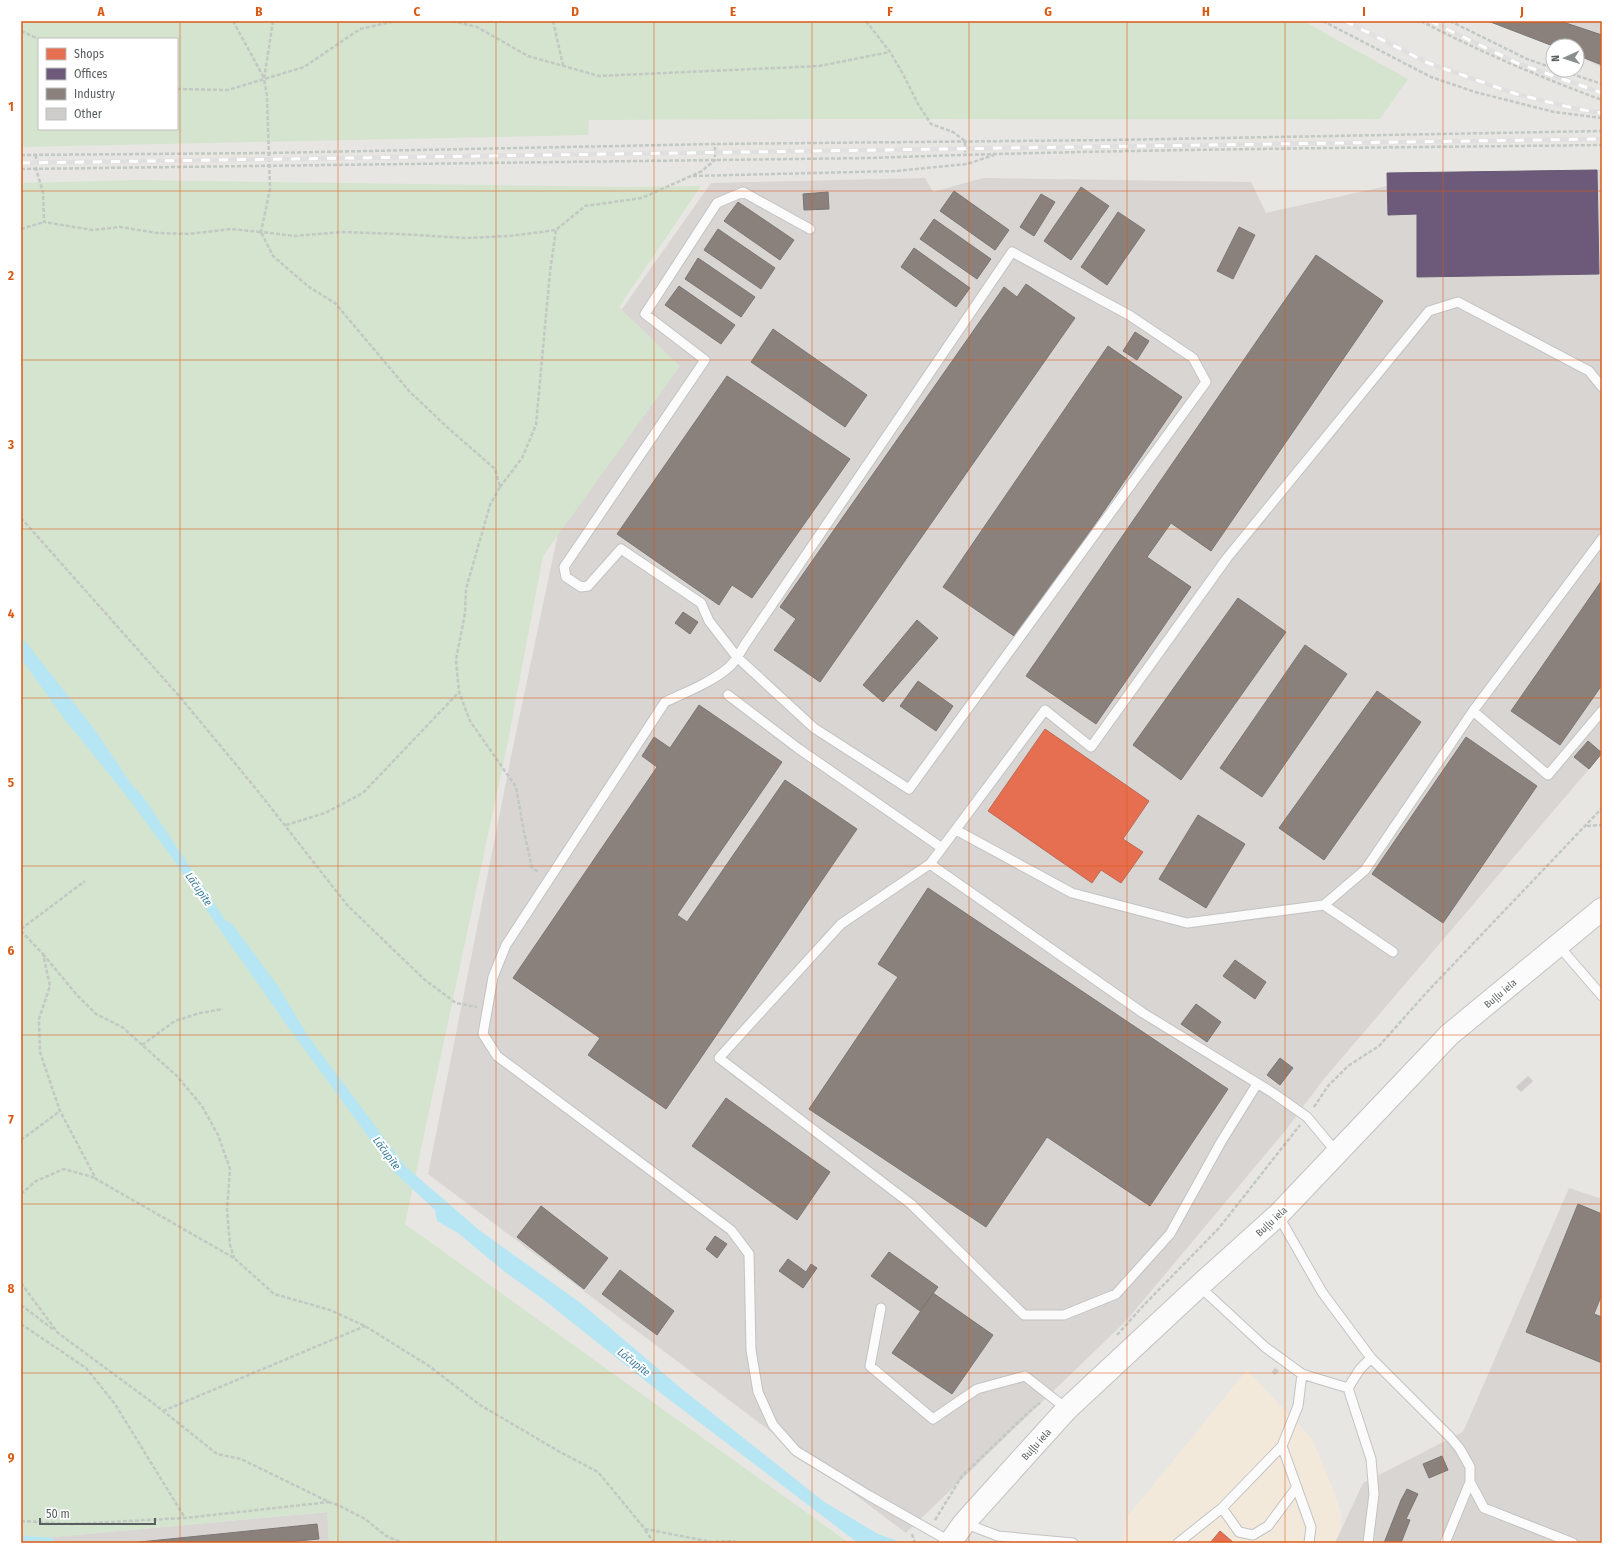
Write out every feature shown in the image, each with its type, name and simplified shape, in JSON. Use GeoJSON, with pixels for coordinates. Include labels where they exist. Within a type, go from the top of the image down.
{"type":"FeatureCollection","features":[{"type":"Feature","properties":{"kind":"street","name":"Buļļu iela"},"geometry":{"type":"LineString","coordinates":[[950,1543],[964,1523],[1059,1403],[1199,1286],[1278,1215],[1338,1154],[1449,1035],[1602,909]]}},
{"type":"Feature","properties":{"kind":"lane"},"geometry":{"type":"LineString","coordinates":[[810,229],[743,192],[717,202],[645,314],[705,360],[564,567],[566,577],[581,587],[588,586],[621,549],[701,603],[709,621],[736,657],[814,728],[909,790],[1206,382],[1193,358],[1113,306],[1012,252],[736,657],[729,667],[701,685],[664,702],[506,945],[493,977],[483,1034],[497,1056],[731,1230],[749,1254],[751,1350],[758,1392],[773,1425],[796,1451],[950,1543]]}},
{"type":"Feature","properties":{"kind":"lane"},"geometry":{"type":"LineString","coordinates":[[1257,1084],[1221,1142],[1170,1234],[1116,1294],[1064,1315],[1024,1315],[911,1204],[719,1058],[841,924],[930,864],[1045,710],[1091,746],[1227,558],[1429,311],[1458,302],[1590,372],[1602,387]]}},
{"type":"Feature","properties":{"kind":"lane"},"geometry":{"type":"LineString","coordinates":[[956,830],[1072,893],[1187,923],[1324,905],[1365,870],[1473,711],[1602,539]]}},
{"type":"Feature","properties":{"kind":"lane"},"geometry":{"type":"LineString","coordinates":[[728,695],[799,749],[942,848]]}},
{"type":"Feature","properties":{"kind":"lane"},"geometry":{"type":"LineString","coordinates":[[1473,711],[1548,775],[1602,711]]}},
{"type":"Feature","properties":{"kind":"lane"},"geometry":{"type":"LineString","coordinates":[[930,864],[1143,1013],[1307,1117],[1338,1154]]}},
{"type":"Feature","properties":{"kind":"lane"},"geometry":{"type":"LineString","coordinates":[[1324,905],[1393,952]]}},
{"type":"Feature","properties":{"kind":"lane"},"geometry":{"type":"LineString","coordinates":[[1558,945],[1602,996]]}},
{"type":"Feature","properties":{"kind":"lane"},"geometry":{"type":"LineString","coordinates":[[1278,1215],[1322,1292],[1371,1358],[1451,1438],[1460,1449],[1470,1467],[1470,1482],[1445,1543]]}},
{"type":"Feature","properties":{"kind":"lane"},"geometry":{"type":"LineString","coordinates":[[1199,1286],[1265,1347],[1302,1374],[1348,1388]]}},
{"type":"Feature","properties":{"kind":"lane"},"geometry":{"type":"LineString","coordinates":[[881,1308],[870,1366],[933,1419],[977,1389],[1025,1376],[1059,1403]]}},
{"type":"Feature","properties":{"kind":"lane"},"geometry":{"type":"LineString","coordinates":[[1368,1543],[1374,1494],[1371,1459],[1348,1388],[1360,1368],[1371,1358]]}},
{"type":"Feature","properties":{"kind":"lane"},"geometry":{"type":"LineString","coordinates":[[1178,1543],[1222,1508],[1282,1446],[1298,1406],[1302,1374]]}},
{"type":"Feature","properties":{"kind":"lane"},"geometry":{"type":"LineString","coordinates":[[1282,1446],[1311,1527],[1309,1543]]}},
{"type":"Feature","properties":{"kind":"lane"},"geometry":{"type":"LineString","coordinates":[[1470,1482],[1484,1508],[1573,1543]]}},
{"type":"Feature","properties":{"kind":"lane"},"geometry":{"type":"LineString","coordinates":[[1222,1508],[1239,1532],[1253,1535],[1268,1526],[1297,1487]]}},
{"type":"Feature","properties":{"kind":"lane"},"geometry":{"type":"LineString","coordinates":[[964,1523],[998,1536],[1073,1543]]}},
{"type":"Feature","properties":{"kind":"path"},"geometry":{"type":"LineString","coordinates":[[233,21],[264,79],[267,96],[270,189],[261,232],[273,256],[309,287],[335,303],[410,392],[495,469],[500,487]]}},
{"type":"Feature","properties":{"kind":"path"},"geometry":{"type":"LineString","coordinates":[[264,79],[273,21]]}},
{"type":"Feature","properties":{"kind":"path"},"geometry":{"type":"LineString","coordinates":[[178,89],[228,90],[304,67],[360,29],[396,21]]}},
{"type":"Feature","properties":{"kind":"path"},"geometry":{"type":"LineString","coordinates":[[452,21],[477,27],[528,56],[599,76],[819,66],[890,52]]}},
{"type":"Feature","properties":{"kind":"path"},"geometry":{"type":"LineString","coordinates":[[553,21],[563,66]]}},
{"type":"Feature","properties":{"kind":"path"},"geometry":{"type":"LineString","coordinates":[[866,21],[890,52],[904,74],[918,104],[931,124],[953,132],[966,141]]}},
{"type":"Feature","properties":{"kind":"path"},"geometry":{"type":"LineString","coordinates":[[1323,21],[1431,77],[1474,92],[1554,112],[1602,118]]}},
{"type":"Feature","properties":{"kind":"path"},"geometry":{"type":"LineString","coordinates":[[1421,21],[1461,42],[1522,69],[1602,100]]}},
{"type":"Feature","properties":{"kind":"path"},"geometry":{"type":"LineString","coordinates":[[1450,21],[1527,59],[1545,65]]}},
{"type":"Feature","properties":{"kind":"path"},"geometry":{"type":"LineString","coordinates":[[21,31],[38,39]]}},
{"type":"Feature","properties":{"kind":"path"},"geometry":{"type":"LineString","coordinates":[[1584,78],[1602,84]]}},
{"type":"Feature","properties":{"kind":"path"},"geometry":{"type":"LineString","coordinates":[[21,155],[268,153],[715,144],[1112,140],[1602,131]]}},
{"type":"Feature","properties":{"kind":"path"},"geometry":{"type":"LineString","coordinates":[[965,154],[966,141]]}},
{"type":"Feature","properties":{"kind":"path"},"geometry":{"type":"LineString","coordinates":[[715,144],[715,160]]}},
{"type":"Feature","properties":{"kind":"path"},"geometry":{"type":"LineString","coordinates":[[21,169],[871,158],[965,154],[1602,145]]}},
{"type":"Feature","properties":{"kind":"path"},"geometry":{"type":"LineString","coordinates":[[690,176],[896,171],[967,164],[996,154]]}},
{"type":"Feature","properties":{"kind":"path"},"geometry":{"type":"LineString","coordinates":[[36,155],[36,169],[43,192],[44,222]]}},
{"type":"Feature","properties":{"kind":"path"},"geometry":{"type":"LineString","coordinates":[[21,229],[44,222],[92,230],[120,227],[189,234],[231,229],[295,236],[341,232],[466,238],[509,236],[556,230],[585,206],[642,198],[702,170],[715,160]]}},
{"type":"Feature","properties":{"kind":"path"},"geometry":{"type":"LineString","coordinates":[[550,878],[532,868],[516,787],[470,721],[458,692],[456,660],[465,614],[466,589],[490,505],[500,487],[522,458],[536,425],[550,272],[556,230]]}},
{"type":"Feature","properties":{"kind":"path"},"geometry":{"type":"LineString","coordinates":[[21,518],[180,697],[285,825],[348,906],[425,980],[456,1003],[487,1009]]}},
{"type":"Feature","properties":{"kind":"path"},"geometry":{"type":"LineString","coordinates":[[285,825],[325,813],[363,793],[458,692]]}},
{"type":"Feature","properties":{"kind":"path"},"geometry":{"type":"LineString","coordinates":[[1117,1336],[1143,1306],[1219,1228],[1289,1137],[1307,1117],[1328,1086],[1348,1066],[1379,1046],[1427,992],[1602,808]]}},
{"type":"Feature","properties":{"kind":"path"},"geometry":{"type":"LineString","coordinates":[[1586,826],[1602,825]]}},
{"type":"Feature","properties":{"kind":"path"},"geometry":{"type":"LineString","coordinates":[[85,881],[21,930],[76,994],[96,1014],[122,1027],[177,1076],[202,1106],[218,1135],[230,1169],[227,1209],[230,1245],[234,1258]]}},
{"type":"Feature","properties":{"kind":"path"},"geometry":{"type":"LineString","coordinates":[[43,954],[50,986],[39,1019],[40,1052],[60,1111],[96,1179]]}},
{"type":"Feature","properties":{"kind":"path"},"geometry":{"type":"LineString","coordinates":[[142,1045],[175,1021],[200,1013],[223,1009]]}},
{"type":"Feature","properties":{"kind":"path"},"geometry":{"type":"LineString","coordinates":[[21,1140],[60,1111]]}},
{"type":"Feature","properties":{"kind":"path"},"geometry":{"type":"LineString","coordinates":[[21,1194],[36,1182],[64,1169],[96,1179],[234,1258],[274,1294],[330,1310],[365,1326],[429,1366],[480,1405],[560,1452],[598,1472],[645,1529],[654,1543]]}},
{"type":"Feature","properties":{"kind":"path"},"geometry":{"type":"LineString","coordinates":[[21,1283],[58,1333]]}},
{"type":"Feature","properties":{"kind":"path"},"geometry":{"type":"LineString","coordinates":[[21,1305],[217,1454],[241,1459],[338,1505],[365,1519],[386,1536],[403,1543]]}},
{"type":"Feature","properties":{"kind":"path"},"geometry":{"type":"LineString","coordinates":[[21,1324],[86,1368],[115,1404],[185,1518]]}},
{"type":"Feature","properties":{"kind":"path"},"geometry":{"type":"LineString","coordinates":[[162,1411],[365,1326]]}},
{"type":"Feature","properties":{"kind":"path"},"geometry":{"type":"LineString","coordinates":[[929,1530],[962,1476],[1032,1408],[1059,1403]]}},
{"type":"Feature","properties":{"kind":"path"},"geometry":{"type":"LineString","coordinates":[[21,1521],[70,1524],[185,1518],[329,1502]]}},
{"type":"Feature","properties":{"kind":"path"},"geometry":{"type":"LineString","coordinates":[[645,1529],[712,1542],[734,1541],[736,1543]]}},
{"type":"Feature","properties":{"kind":"shaded area"},"geometry":{"type":"Polygon","coordinates":[[[1510,21],[1602,21],[1602,68],[1585,59],[1585,38],[1556,38],[1510,21]]]}},
{"type":"Feature","properties":{"kind":"shaded area"},"geometry":{"type":"Polygon","coordinates":[[[1602,168],[1602,754],[1323,1080],[1285,1131],[1126,1321],[906,1533],[428,1174],[512,752],[598,343],[711,183],[925,178],[933,192],[983,178],[1251,182],[1266,213],[1387,186],[1387,173],[1597,170],[1602,168]]]}},
{"type":"Feature","properties":{"kind":"shaded area"},"geometry":{"type":"Polygon","coordinates":[[[1569,1188],[1602,1199],[1602,1543],[1335,1543],[1363,1483],[1463,1432],[1569,1188]]]}},
{"type":"Feature","properties":{"kind":"shaded area"},"geometry":{"type":"Polygon","coordinates":[[[1247,1370],[1312,1439],[1333,1489],[1341,1514],[1341,1532],[1335,1543],[1123,1543],[1128,1516],[1247,1370]]]}},
{"type":"Feature","properties":{"kind":"shaded area"},"geometry":{"type":"Polygon","coordinates":[[[328,1512],[329,1543],[21,1543],[21,1540],[328,1512]]]}},
{"type":"Feature","properties":{"kind":"green space"},"geometry":{"type":"Polygon","coordinates":[[[21,21],[1303,21],[1408,79],[1380,119],[589,120],[588,135],[21,147],[21,21]]]}},
{"type":"Feature","properties":{"kind":"green space"},"geometry":{"type":"Polygon","coordinates":[[[140,180],[627,187],[701,186],[619,307],[680,366],[543,556],[508,741],[405,1224],[849,1543],[329,1543],[327,1512],[21,1540],[21,183],[140,180]]]}},
{"type":"Feature","properties":{"kind":"water","name":"Lāčupīte"},"geometry":{"type":"Polygon","coordinates":[[[21,636],[95,730],[132,785],[144,798],[226,921],[232,924],[278,986],[308,1036],[405,1166],[479,1230],[582,1304],[682,1389],[823,1501],[878,1534],[895,1540],[898,1543],[858,1543],[662,1394],[544,1300],[505,1272],[458,1233],[437,1221],[435,1210],[394,1172],[291,1031],[218,927],[175,862],[129,799],[66,721],[21,659],[21,636]]]}},
{"type":"Feature","properties":{"kind":"building: Shops"},"geometry":{"type":"Polygon","coordinates":[[[1045,729],[1149,801],[1123,839],[1143,852],[1121,883],[1101,870],[1092,883],[988,811],[1045,729]]]}},
{"type":"Feature","properties":{"kind":"building: Shops"},"geometry":{"type":"Polygon","coordinates":[[[1220,1531],[1234,1543],[1210,1543],[1220,1531]]]}},
{"type":"Feature","properties":{"kind":"building: Offices"},"geometry":{"type":"Polygon","coordinates":[[[1597,170],[1599,274],[1417,277],[1417,214],[1388,215],[1387,173],[1597,170]]]}},
{"type":"Feature","properties":{"kind":"building: Industry"},"geometry":{"type":"Polygon","coordinates":[[[1488,21],[1560,21],[1602,35],[1602,65],[1585,58],[1585,38],[1545,38],[1545,43],[1488,21]]]}},
{"type":"Feature","properties":{"kind":"building: Industry"},"geometry":{"type":"Polygon","coordinates":[[[1081,187],[1109,206],[1071,260],[1044,241],[1081,187]]]}},
{"type":"Feature","properties":{"kind":"building: Industry"},"geometry":{"type":"Polygon","coordinates":[[[954,191],[1009,230],[995,250],[940,211],[954,191]]]}},
{"type":"Feature","properties":{"kind":"building: Industry"},"geometry":{"type":"Polygon","coordinates":[[[828,192],[829,209],[804,210],[803,194],[828,192]]]}},
{"type":"Feature","properties":{"kind":"building: Industry"},"geometry":{"type":"Polygon","coordinates":[[[1041,194],[1055,202],[1034,236],[1020,227],[1041,194]]]}},
{"type":"Feature","properties":{"kind":"building: Industry"},"geometry":{"type":"Polygon","coordinates":[[[738,202],[794,240],[780,260],[724,221],[738,202]]]}},
{"type":"Feature","properties":{"kind":"building: Industry"},"geometry":{"type":"Polygon","coordinates":[[[1118,212],[1145,230],[1107,285],[1081,267],[1118,212]]]}},
{"type":"Feature","properties":{"kind":"building: Industry"},"geometry":{"type":"Polygon","coordinates":[[[934,219],[991,259],[977,279],[920,239],[934,219]]]}},
{"type":"Feature","properties":{"kind":"building: Industry"},"geometry":{"type":"Polygon","coordinates":[[[1239,227],[1255,235],[1233,279],[1217,271],[1239,227]]]}},
{"type":"Feature","properties":{"kind":"building: Industry"},"geometry":{"type":"Polygon","coordinates":[[[718,229],[775,268],[761,289],[704,250],[718,229]]]}},
{"type":"Feature","properties":{"kind":"building: Industry"},"geometry":{"type":"Polygon","coordinates":[[[914,248],[970,288],[956,307],[901,267],[914,248]]]}},
{"type":"Feature","properties":{"kind":"building: Industry"},"geometry":{"type":"Polygon","coordinates":[[[1316,255],[1383,301],[1211,551],[1171,523],[1147,557],[1191,587],[1096,724],[1026,676],[1316,255]]]}},
{"type":"Feature","properties":{"kind":"building: Industry"},"geometry":{"type":"Polygon","coordinates":[[[698,258],[755,297],[741,317],[685,279],[698,258]]]}},
{"type":"Feature","properties":{"kind":"building: Industry"},"geometry":{"type":"Polygon","coordinates":[[[1026,284],[1075,318],[820,682],[774,650],[796,619],[780,607],[1004,287],[1017,297],[1026,284]]]}},
{"type":"Feature","properties":{"kind":"building: Industry"},"geometry":{"type":"Polygon","coordinates":[[[679,286],[735,325],[721,344],[665,305],[679,286]]]}},
{"type":"Feature","properties":{"kind":"building: Industry"},"geometry":{"type":"Polygon","coordinates":[[[773,329],[867,395],[845,427],[751,362],[773,329]]]}},
{"type":"Feature","properties":{"kind":"building: Industry"},"geometry":{"type":"Polygon","coordinates":[[[1135,332],[1149,341],[1137,360],[1123,351],[1135,332]]]}},
{"type":"Feature","properties":{"kind":"building: Industry"},"geometry":{"type":"Polygon","coordinates":[[[1108,346],[1182,397],[1017,638],[943,587],[1108,346]]]}},
{"type":"Feature","properties":{"kind":"building: Industry"},"geometry":{"type":"Polygon","coordinates":[[[727,376],[850,459],[752,598],[732,585],[719,605],[617,534],[727,376]]]}},
{"type":"Feature","properties":{"kind":"building: Industry"},"geometry":{"type":"Polygon","coordinates":[[[1602,580],[1602,685],[1560,745],[1511,711],[1602,580]]]}},
{"type":"Feature","properties":{"kind":"building: Industry"},"geometry":{"type":"Polygon","coordinates":[[[1238,598],[1286,632],[1181,780],[1133,745],[1238,598]]]}},
{"type":"Feature","properties":{"kind":"building: Industry"},"geometry":{"type":"Polygon","coordinates":[[[683,612],[698,622],[690,634],[675,623],[683,612]]]}},
{"type":"Feature","properties":{"kind":"building: Industry"},"geometry":{"type":"Polygon","coordinates":[[[917,620],[938,638],[883,702],[863,685],[917,620]]]}},
{"type":"Feature","properties":{"kind":"building: Industry"},"geometry":{"type":"Polygon","coordinates":[[[1305,645],[1347,674],[1262,797],[1220,768],[1305,645]]]}},
{"type":"Feature","properties":{"kind":"building: Industry"},"geometry":{"type":"Polygon","coordinates":[[[918,681],[953,706],[936,731],[900,706],[918,681]]]}},
{"type":"Feature","properties":{"kind":"building: Industry"},"geometry":{"type":"Polygon","coordinates":[[[1377,691],[1421,722],[1324,860],[1279,828],[1377,691]]]}},
{"type":"Feature","properties":{"kind":"building: Industry"},"geometry":{"type":"Polygon","coordinates":[[[699,705],[782,762],[677,915],[687,922],[785,780],[857,829],[666,1109],[588,1055],[600,1038],[513,978],[657,767],[642,756],[654,737],[670,748],[699,705]]]}},
{"type":"Feature","properties":{"kind":"building: Industry"},"geometry":{"type":"Polygon","coordinates":[[[1466,737],[1537,786],[1443,923],[1372,874],[1466,737]]]}},
{"type":"Feature","properties":{"kind":"building: Industry"},"geometry":{"type":"Polygon","coordinates":[[[1588,741],[1602,753],[1589,769],[1574,757],[1588,741]]]}},
{"type":"Feature","properties":{"kind":"building: Industry"},"geometry":{"type":"Polygon","coordinates":[[[1198,815],[1245,844],[1206,908],[1159,879],[1198,815]]]}},
{"type":"Feature","properties":{"kind":"building: Industry"},"geometry":{"type":"Polygon","coordinates":[[[928,888],[1228,1089],[1150,1206],[1047,1137],[986,1227],[809,1109],[898,977],[878,964],[928,888]]]}},
{"type":"Feature","properties":{"kind":"building: Industry"},"geometry":{"type":"Polygon","coordinates":[[[1235,960],[1266,982],[1255,999],[1223,976],[1235,960]]]}},
{"type":"Feature","properties":{"kind":"building: Industry"},"geometry":{"type":"Polygon","coordinates":[[[1196,1004],[1221,1022],[1207,1042],[1181,1024],[1196,1004]]]}},
{"type":"Feature","properties":{"kind":"building: Industry"},"geometry":{"type":"Polygon","coordinates":[[[1280,1058],[1293,1068],[1280,1085],[1267,1075],[1280,1058]]]}},
{"type":"Feature","properties":{"kind":"building: Industry"},"geometry":{"type":"Polygon","coordinates":[[[726,1098],[830,1172],[797,1220],[692,1146],[726,1098]]]}},
{"type":"Feature","properties":{"kind":"building: Industry"},"geometry":{"type":"Polygon","coordinates":[[[1578,1204],[1602,1214],[1602,1294],[1594,1314],[1602,1317],[1602,1363],[1526,1332],[1578,1204]]]}},
{"type":"Feature","properties":{"kind":"building: Industry"},"geometry":{"type":"Polygon","coordinates":[[[541,1206],[608,1258],[584,1289],[517,1237],[541,1206]]]}},
{"type":"Feature","properties":{"kind":"building: Industry"},"geometry":{"type":"Polygon","coordinates":[[[715,1236],[727,1244],[717,1258],[706,1249],[715,1236]]]}},
{"type":"Feature","properties":{"kind":"building: Industry"},"geometry":{"type":"Polygon","coordinates":[[[889,1252],[938,1287],[920,1311],[871,1276],[889,1252]]]}},
{"type":"Feature","properties":{"kind":"building: Industry"},"geometry":{"type":"Polygon","coordinates":[[[788,1259],[806,1272],[811,1264],[817,1268],[803,1288],[779,1271],[788,1259]]]}},
{"type":"Feature","properties":{"kind":"building: Industry"},"geometry":{"type":"Polygon","coordinates":[[[620,1270],[674,1311],[657,1335],[602,1294],[620,1270]]]}},
{"type":"Feature","properties":{"kind":"building: Industry"},"geometry":{"type":"Polygon","coordinates":[[[933,1293],[993,1335],[952,1394],[892,1353],[933,1293]]]}},
{"type":"Feature","properties":{"kind":"building: Industry"},"geometry":{"type":"Polygon","coordinates":[[[1442,1456],[1448,1470],[1429,1478],[1423,1464],[1442,1456]]]}},
{"type":"Feature","properties":{"kind":"building: Industry"},"geometry":{"type":"Polygon","coordinates":[[[1407,1489],[1418,1494],[1406,1519],[1410,1520],[1401,1543],[1384,1543],[1401,1500],[1407,1489]]]}},
{"type":"Feature","properties":{"kind":"building: Industry"},"geometry":{"type":"Polygon","coordinates":[[[317,1524],[319,1539],[277,1543],[130,1543],[317,1524]]]}},
{"type":"Feature","properties":{"kind":"building: Other"},"geometry":{"type":"Polygon","coordinates":[[[1528,1076],[1533,1081],[1521,1092],[1516,1087],[1528,1076]]]}},
{"type":"Feature","properties":{"kind":"building: Other"},"geometry":{"type":"Polygon","coordinates":[[[1275,1368],[1279,1371],[1275,1375],[1272,1372],[1275,1368]]]}},
{"type":"Feature","properties":{"kind":"waterway"},"geometry":{"type":"LineString","coordinates":[[21,1538],[52,1540]]}},
{"type":"Feature","properties":{"kind":"railway"},"geometry":{"type":"LineString","coordinates":[[1345,21],[1428,63],[1516,94],[1577,109],[1602,113]]}},
{"type":"Feature","properties":{"kind":"railway"},"geometry":{"type":"LineString","coordinates":[[1430,21],[1517,63],[1602,93]]}},
{"type":"Feature","properties":{"kind":"railway"},"geometry":{"type":"LineString","coordinates":[[21,163],[1602,139]]}}]}
